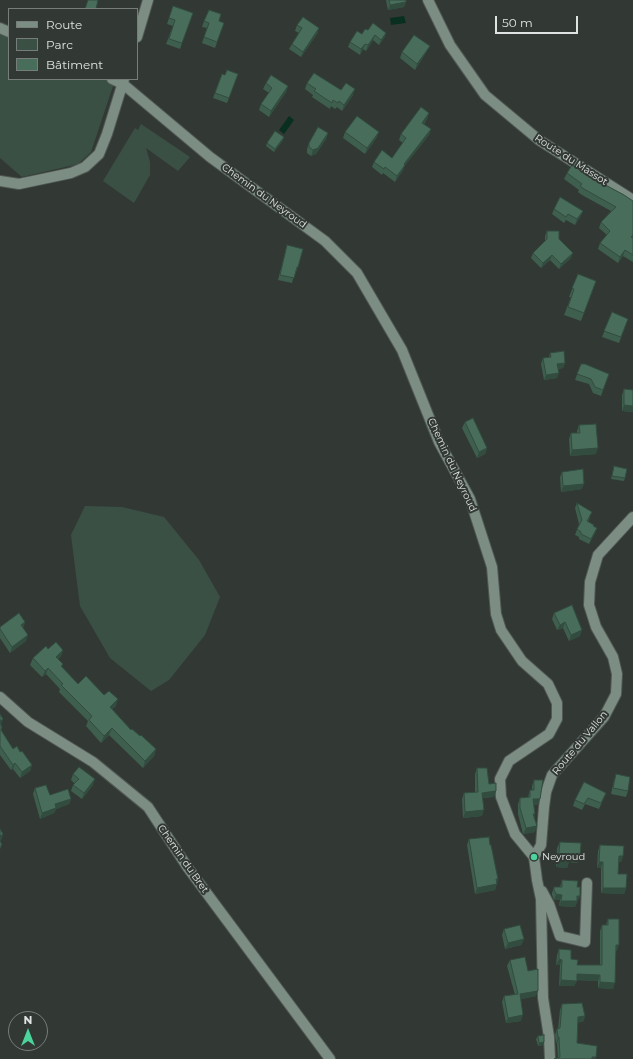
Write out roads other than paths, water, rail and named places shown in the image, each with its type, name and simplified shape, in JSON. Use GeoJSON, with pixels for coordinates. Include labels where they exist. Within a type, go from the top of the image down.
{"type":"FeatureCollection","features":[{"type":"Feature","properties":{"kind":"street"},"geometry":{"type":"LineString","coordinates":[[138,34],[148,0]]}},
{"type":"Feature","properties":{"kind":"street","name":"Route du Massot"},"geometry":{"type":"LineString","coordinates":[[428,0],[450,45],[485,95],[539,140],[633,200]]}},
{"type":"Feature","properties":{"kind":"street"},"geometry":{"type":"LineString","coordinates":[[0,182],[19,184],[71,173],[85,167],[99,154],[124,81]]}},
{"type":"Feature","properties":{"kind":"street","name":"Chemin du Neyroud"},"geometry":{"type":"LineString","coordinates":[[124,81],[210,157],[325,241],[357,273],[402,350],[438,442],[470,499],[492,567],[496,614],[501,630],[522,661],[548,684],[557,703],[557,719],[549,734],[508,762],[500,779],[501,797],[515,834],[534,857]]}},
{"type":"Feature","properties":{"kind":"street","name":"Route du Vallon"},"geometry":{"type":"LineString","coordinates":[[550,1059],[549,1037],[543,998],[541,899],[534,857],[541,845],[546,792],[552,775],[604,717],[616,694],[617,674],[613,658],[596,627],[589,605],[590,582],[598,555],[633,517]]}},
{"type":"Feature","properties":{"kind":"street","name":"Chemin du Bret"},"geometry":{"type":"LineString","coordinates":[[0,697],[28,722],[93,762],[148,807],[188,868],[330,1059]]}},
{"type":"Feature","properties":{"kind":"street"},"geometry":{"type":"LineString","coordinates":[[537,880],[549,904],[560,936],[585,942],[587,883]]}},
{"type":"Feature","properties":{"kind":"place","name":"Neyroud"},"geometry":{"type":"Point","coordinates":[534,857]}}]}
